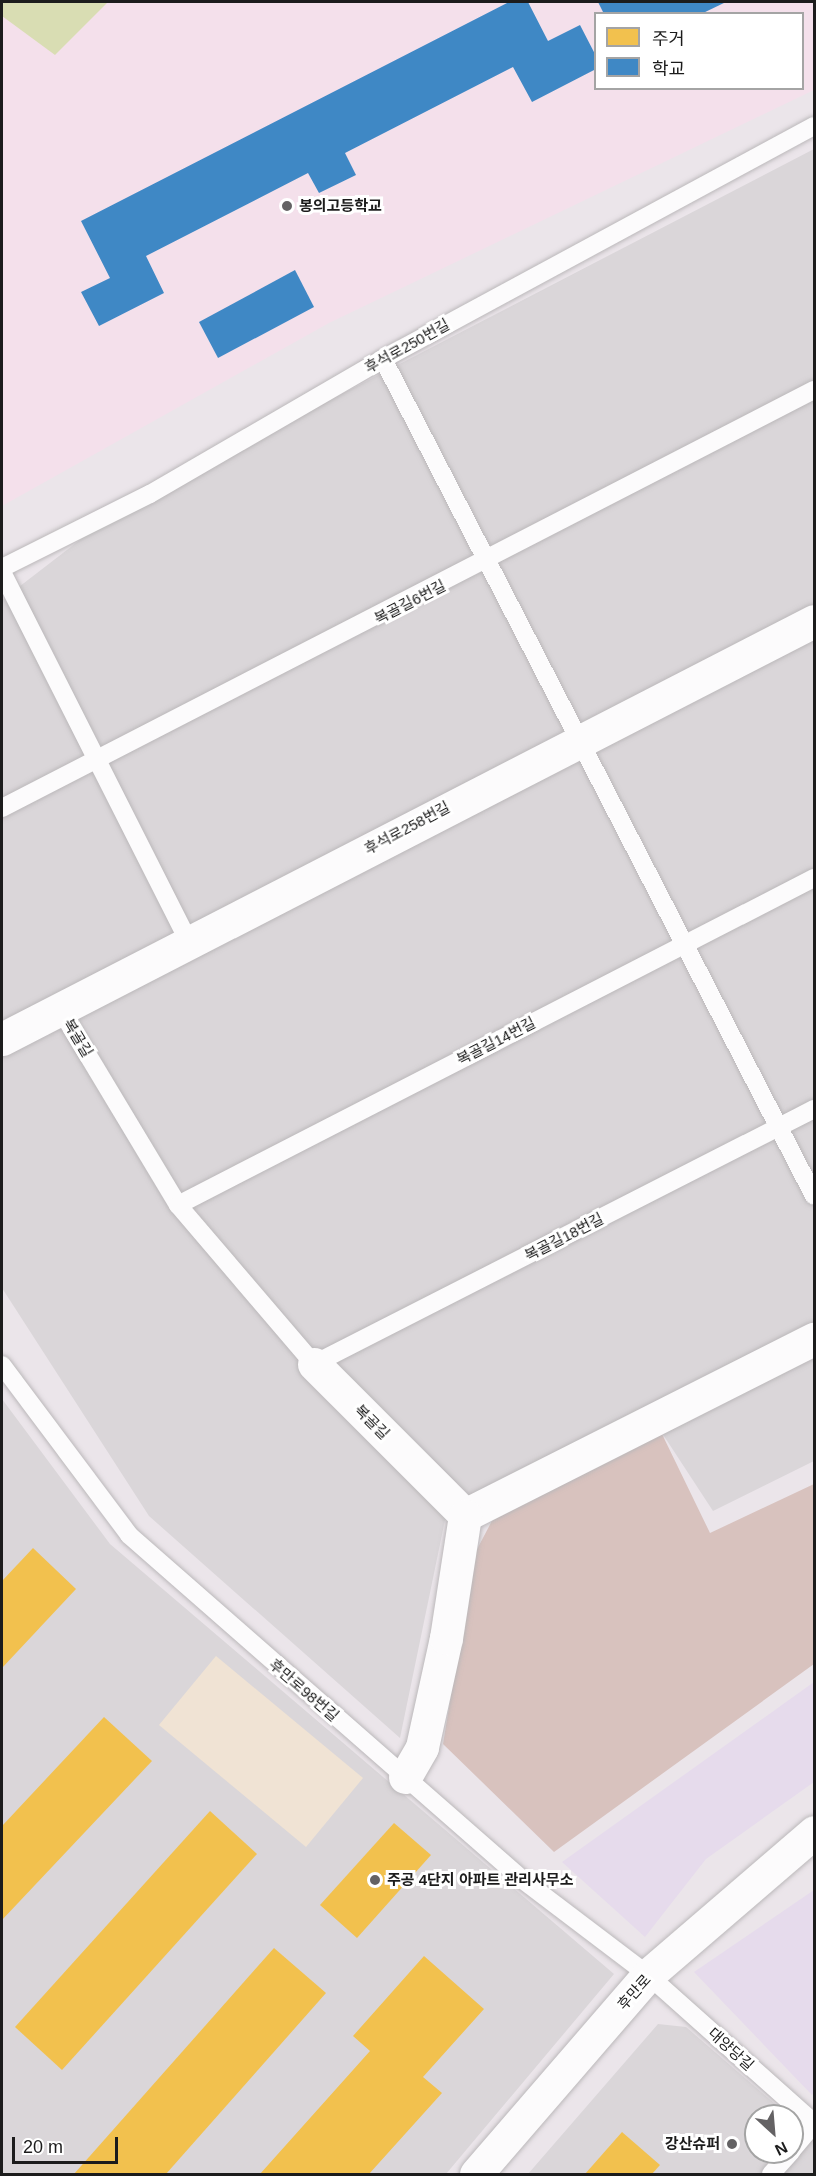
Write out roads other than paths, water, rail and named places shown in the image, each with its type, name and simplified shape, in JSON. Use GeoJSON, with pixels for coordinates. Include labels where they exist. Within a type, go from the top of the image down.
{"type":"FeatureCollection","features":[{"type":"Feature","properties":{"kind":"street","name":"후석로258번길"},"geometry":{"type":"LineString","coordinates":[[2,1039],[59,1007],[189,944],[577,739],[814,621]]}},
{"type":"Feature","properties":{"kind":"street"},"geometry":{"type":"LineString","coordinates":[[405,1777],[422,1747],[465,1515],[814,1339]]}},
{"type":"Feature","properties":{"kind":"street","name":"복골길"},"geometry":{"type":"LineString","coordinates":[[314,1364],[465,1515]]}},
{"type":"Feature","properties":{"kind":"street","name":"후만로"},"geometry":{"type":"LineString","coordinates":[[476,2175],[648,1975],[814,1832]]}},
{"type":"Feature","properties":{"kind":"lane","name":"후석로250번길"},"geometry":{"type":"LineString","coordinates":[[2,570],[150,494],[383,359],[814,126]]}},
{"type":"Feature","properties":{"kind":"lane"},"geometry":{"type":"LineString","coordinates":[[383,359],[491,560],[577,739],[814,1196]]}},
{"type":"Feature","properties":{"kind":"lane","name":"복골길6번길"},"geometry":{"type":"LineString","coordinates":[[2,808],[491,560],[814,390]]}},
{"type":"Feature","properties":{"kind":"lane"},"geometry":{"type":"LineString","coordinates":[[2,570],[189,944]]}},
{"type":"Feature","properties":{"kind":"lane","name":"복골길14번길"},"geometry":{"type":"LineString","coordinates":[[178,1205],[814,878]]}},
{"type":"Feature","properties":{"kind":"lane","name":"복골길"},"geometry":{"type":"LineString","coordinates":[[59,1007],[178,1205],[314,1364]]}},
{"type":"Feature","properties":{"kind":"lane","name":"복골길18번길"},"geometry":{"type":"LineString","coordinates":[[314,1364],[814,1109]]}},
{"type":"Feature","properties":{"kind":"lane","name":"후만로98번길"},"geometry":{"type":"LineString","coordinates":[[2,1365],[129,1535],[523,1880],[648,1975]]}},
{"type":"Feature","properties":{"kind":"lane","name":"대양당길"},"geometry":{"type":"LineString","coordinates":[[648,1975],[814,2124]]}},
{"type":"Feature","properties":{"kind":"lane"},"geometry":{"type":"LineString","coordinates":[[804,2136],[814,2124]]}},
{"type":"Feature","properties":{"kind":"place","name":"봉의고등학교"},"geometry":{"type":"Point","coordinates":[287,206]}},
{"type":"Feature","properties":{"kind":"place","name":"주공 4단지 아파트 관리사무소"},"geometry":{"type":"Point","coordinates":[375,1880]}},
{"type":"Feature","properties":{"kind":"place","name":"강산슈퍼"},"geometry":{"type":"Point","coordinates":[732,2144]}}]}
